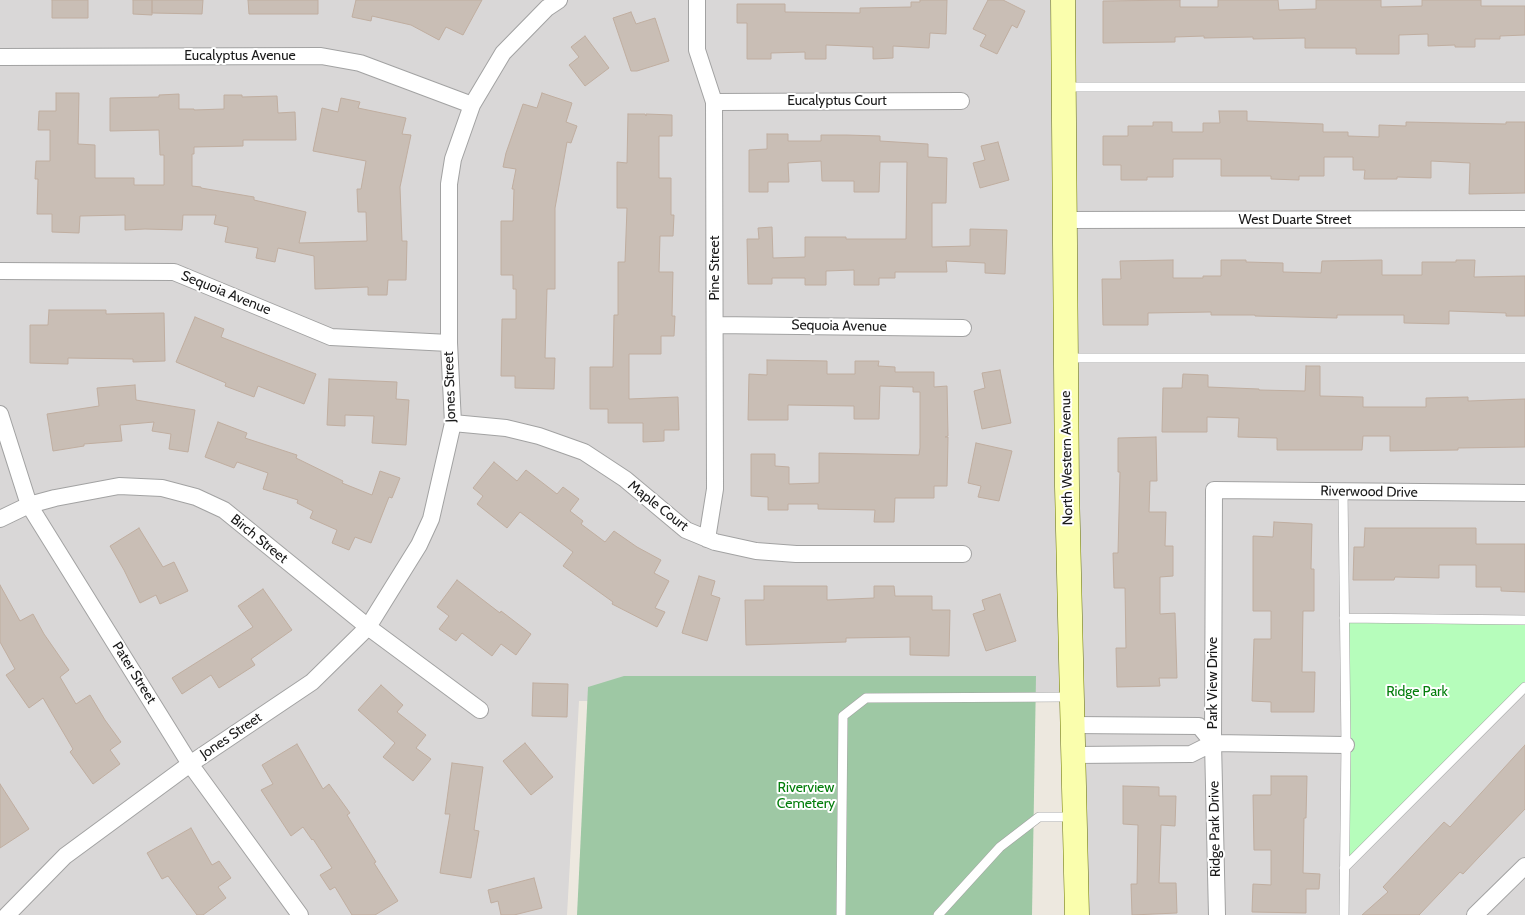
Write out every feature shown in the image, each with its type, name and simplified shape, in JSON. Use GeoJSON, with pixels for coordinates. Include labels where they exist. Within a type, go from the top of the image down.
{"type":"FeatureCollection","features":[{"type":"Feature","properties":{"kind":"main road","name":"North Western Avenue"},"geometry":{"type":"LineString","coordinates":[[1063,0],[1067,487],[1077,915]]}},
{"type":"Feature","properties":{"kind":"street","name":"Jones Street"},"geometry":{"type":"LineString","coordinates":[[7,915],[65,856],[190,764],[312,682],[368,627],[419,545],[431,519],[453,424],[448,343],[449,184],[453,159],[472,105],[503,53],[547,8],[559,0]]}},
{"type":"Feature","properties":{"kind":"street","name":"Pine Street"},"geometry":{"type":"LineString","coordinates":[[697,0],[697,50],[714,102],[715,488],[706,539]]}},
{"type":"Feature","properties":{"kind":"street","name":"Eucalyptus Avenue"},"geometry":{"type":"LineString","coordinates":[[0,57],[321,56],[360,64],[472,105]]}},
{"type":"Feature","properties":{"kind":"street","name":"Eucalyptus Court"},"geometry":{"type":"LineString","coordinates":[[714,102],[961,101]]}},
{"type":"Feature","properties":{"kind":"street","name":"West Duarte Street"},"geometry":{"type":"LineString","coordinates":[[1064,220],[1525,220]]}},
{"type":"Feature","properties":{"kind":"street","name":"Sequoia Avenue"},"geometry":{"type":"LineString","coordinates":[[0,271],[174,272],[331,336],[448,343]]}},
{"type":"Feature","properties":{"kind":"street","name":"Sequoia Avenue"},"geometry":{"type":"LineString","coordinates":[[715,325],[963,328]]}},
{"type":"Feature","properties":{"kind":"street","name":"Pater Street"},"geometry":{"type":"LineString","coordinates":[[0,414],[29,505],[190,764],[300,915]]}},
{"type":"Feature","properties":{"kind":"street","name":"Maple Court"},"geometry":{"type":"LineString","coordinates":[[453,424],[506,428],[539,436],[584,452],[625,479],[686,530],[715,542],[764,552],[796,554],[963,554]]}},
{"type":"Feature","properties":{"kind":"street","name":"Birch Street"},"geometry":{"type":"LineString","coordinates":[[0,519],[29,505],[119,486],[162,488],[196,497],[224,510],[368,627],[480,710]]}},
{"type":"Feature","properties":{"kind":"street","name":"Riverwood Drive"},"geometry":{"type":"LineString","coordinates":[[1214,490],[1525,493]]}},
{"type":"Feature","properties":{"kind":"street","name":"Park View Drive"},"geometry":{"type":"LineString","coordinates":[[1214,490],[1213,743],[1346,746]]}},
{"type":"Feature","properties":{"kind":"street"},"geometry":{"type":"LineString","coordinates":[[1073,725],[1199,726],[1213,743],[1191,754],[1074,755]]}},
{"type":"Feature","properties":{"kind":"street","name":"Ridge Park Drive"},"geometry":{"type":"LineString","coordinates":[[1213,743],[1217,915]]}},
{"type":"Feature","properties":{"kind":"street"},"geometry":{"type":"LineString","coordinates":[[1475,915],[1525,866]]}},
{"type":"Feature","properties":{"kind":"lane"},"geometry":{"type":"LineString","coordinates":[[1063,87],[1525,88]]}},
{"type":"Feature","properties":{"kind":"lane"},"geometry":{"type":"LineString","coordinates":[[1066,358],[1525,358]]}},
{"type":"Feature","properties":{"kind":"lane"},"geometry":{"type":"LineString","coordinates":[[1343,491],[1346,746],[1344,915]]}},
{"type":"Feature","properties":{"kind":"lane"},"geometry":{"type":"LineString","coordinates":[[1344,618],[1525,620]]}},
{"type":"Feature","properties":{"kind":"lane"},"geometry":{"type":"LineString","coordinates":[[1344,868],[1525,687]]}},
{"type":"Feature","properties":{"kind":"lane"},"geometry":{"type":"LineString","coordinates":[[841,915],[843,716],[866,698],[1073,697]]}},
{"type":"Feature","properties":{"kind":"lane"},"geometry":{"type":"LineString","coordinates":[[938,915],[1000,847],[1039,816],[1075,816]]}},
{"type":"Feature","properties":{"kind":"shaded area"},"geometry":{"type":"Polygon","coordinates":[[[0,0],[1525,0],[1525,915],[1076,915],[1072,697],[579,701],[567,915],[0,915],[0,0]]]}},
{"type":"Feature","properties":{"kind":"green space","name":"Ridge Park"},"geometry":{"type":"Polygon","coordinates":[[[1344,618],[1525,620],[1525,687],[1344,868],[1344,618]]]}},
{"type":"Feature","properties":{"kind":"green space","name":"Riverview Cemetery"},"geometry":{"type":"Polygon","coordinates":[[[624,676],[1036,676],[1032,915],[577,915],[588,687],[624,676]]]}},
{"type":"Feature","properties":{"kind":"building"},"geometry":{"type":"Polygon","coordinates":[[[52,0],[88,0],[88,18],[52,18],[52,0]]]}},
{"type":"Feature","properties":{"kind":"building"},"geometry":{"type":"Polygon","coordinates":[[[133,0],[152,0],[152,15],[133,14],[133,0]]]}},
{"type":"Feature","properties":{"kind":"building"},"geometry":{"type":"Polygon","coordinates":[[[152,0],[203,0],[202,14],[152,13],[152,0]]]}},
{"type":"Feature","properties":{"kind":"building"},"geometry":{"type":"Polygon","coordinates":[[[248,0],[318,0],[318,14],[249,14],[248,0]]]}},
{"type":"Feature","properties":{"kind":"building"},"geometry":{"type":"Polygon","coordinates":[[[356,0],[482,0],[463,35],[446,27],[439,40],[411,25],[372,16],[371,21],[352,17],[356,0]]]}},
{"type":"Feature","properties":{"kind":"building"},"geometry":{"type":"Polygon","coordinates":[[[920,0],[947,0],[946,34],[930,33],[929,48],[893,46],[893,58],[873,59],[873,47],[826,45],[826,59],[805,59],[805,52],[771,53],[771,59],[747,59],[747,23],[737,23],[737,4],[785,4],[785,12],[860,13],[860,8],[911,7],[911,2],[920,2],[920,0]]]}},
{"type":"Feature","properties":{"kind":"building"},"geometry":{"type":"Polygon","coordinates":[[[988,0],[1003,0],[1025,11],[1017,28],[1012,25],[997,54],[980,46],[986,35],[973,29],[988,0]]]}},
{"type":"Feature","properties":{"kind":"building"},"geometry":{"type":"Polygon","coordinates":[[[1180,0],[1180,7],[1218,7],[1218,0],[1278,0],[1279,10],[1316,9],[1316,0],[1381,0],[1381,7],[1422,6],[1422,0],[1481,0],[1481,6],[1525,6],[1525,35],[1500,36],[1500,39],[1475,39],[1475,47],[1455,47],[1455,45],[1428,46],[1428,34],[1399,35],[1399,54],[1356,54],[1356,48],[1305,48],[1305,38],[1253,39],[1253,37],[1204,38],[1204,36],[1175,37],[1175,42],[1103,43],[1103,1],[1180,0]]]}},
{"type":"Feature","properties":{"kind":"building"},"geometry":{"type":"Polygon","coordinates":[[[631,12],[636,24],[655,18],[669,61],[637,71],[631,71],[613,18],[631,12]]]}},
{"type":"Feature","properties":{"kind":"building"},"geometry":{"type":"Polygon","coordinates":[[[585,36],[609,68],[585,86],[569,65],[579,57],[571,47],[585,36]]]}},
{"type":"Feature","properties":{"kind":"building"},"geometry":{"type":"Polygon","coordinates":[[[56,93],[79,93],[78,144],[95,145],[95,178],[134,178],[134,185],[164,185],[164,155],[160,155],[159,130],[110,131],[110,98],[159,97],[159,95],[179,94],[179,109],[194,110],[224,109],[224,95],[242,95],[242,97],[277,96],[278,113],[295,112],[296,140],[243,140],[243,146],[194,147],[194,154],[192,154],[192,186],[254,197],[254,200],[306,212],[299,243],[367,241],[366,212],[358,212],[357,189],[361,189],[366,161],[313,151],[322,108],[338,112],[341,98],[360,102],[358,108],[406,118],[402,134],[411,135],[400,187],[402,241],[407,241],[406,280],[388,280],[387,295],[368,295],[368,287],[315,289],[314,256],[278,248],[275,262],[256,258],[258,248],[225,242],[228,227],[214,224],[216,215],[183,215],[182,230],[125,230],[125,215],[80,216],[79,233],[52,232],[52,214],[37,214],[38,179],[35,179],[36,161],[50,161],[50,130],[38,130],[39,111],[56,111],[56,93]]]}},
{"type":"Feature","properties":{"kind":"building"},"geometry":{"type":"Polygon","coordinates":[[[542,93],[572,103],[566,122],[577,126],[571,143],[567,142],[555,208],[555,289],[547,289],[545,358],[555,358],[554,389],[515,388],[515,376],[501,376],[502,319],[516,319],[516,289],[513,289],[513,275],[501,275],[501,221],[513,221],[514,189],[512,189],[516,169],[503,167],[523,104],[537,108],[542,93]]]}},
{"type":"Feature","properties":{"kind":"building"},"geometry":{"type":"Polygon","coordinates":[[[1219,111],[1247,111],[1247,121],[1323,124],[1323,132],[1348,132],[1348,136],[1379,137],[1379,125],[1406,126],[1406,122],[1506,124],[1506,122],[1525,122],[1525,193],[1469,194],[1470,163],[1431,161],[1431,178],[1397,177],[1397,179],[1364,179],[1365,170],[1353,170],[1353,157],[1324,157],[1324,176],[1299,176],[1299,180],[1271,179],[1271,176],[1221,176],[1221,159],[1173,159],[1173,177],[1147,177],[1147,180],[1121,180],[1121,165],[1103,165],[1103,136],[1128,136],[1128,126],[1153,126],[1153,122],[1172,122],[1172,132],[1203,132],[1203,123],[1220,123],[1219,111]]]}},
{"type":"Feature","properties":{"kind":"building"},"geometry":{"type":"Polygon","coordinates":[[[628,114],[645,114],[646,116],[646,114],[672,115],[672,136],[659,136],[659,178],[671,178],[671,215],[674,215],[673,236],[660,236],[659,272],[673,272],[672,316],[675,316],[674,336],[661,336],[661,354],[629,354],[629,399],[678,397],[679,430],[664,430],[664,441],[643,442],[643,423],[608,423],[608,409],[590,409],[590,367],[613,367],[614,315],[618,315],[618,262],[625,262],[627,208],[617,208],[617,162],[627,163],[628,114]]]}},
{"type":"Feature","properties":{"kind":"building"},"geometry":{"type":"Polygon","coordinates":[[[767,134],[788,134],[788,141],[821,141],[821,135],[846,135],[880,136],[880,141],[928,144],[928,157],[947,158],[946,203],[932,203],[932,247],[970,246],[970,229],[1007,230],[1005,274],[985,273],[985,263],[946,261],[947,272],[895,272],[895,278],[879,278],[879,285],[854,285],[854,270],[826,271],[826,285],[805,285],[805,278],[772,278],[772,284],[748,284],[747,239],[759,239],[758,228],[772,227],[773,258],[805,257],[805,237],[906,239],[907,162],[880,162],[879,192],[854,192],[854,181],[822,181],[821,161],[788,163],[789,182],[768,182],[768,192],[749,192],[749,150],[767,149],[767,134]]]}},
{"type":"Feature","properties":{"kind":"building"},"geometry":{"type":"Polygon","coordinates":[[[998,142],[1009,180],[980,188],[973,163],[985,160],[981,146],[998,142]]]}},
{"type":"Feature","properties":{"kind":"building"},"geometry":{"type":"Polygon","coordinates":[[[1173,260],[1173,278],[1203,278],[1203,276],[1221,276],[1221,260],[1283,263],[1283,272],[1321,273],[1322,261],[1382,260],[1382,275],[1422,275],[1422,262],[1475,260],[1474,277],[1525,276],[1525,316],[1506,316],[1506,313],[1449,311],[1449,324],[1404,323],[1404,315],[1337,315],[1337,318],[1211,315],[1211,312],[1148,313],[1148,325],[1103,325],[1102,279],[1121,279],[1120,261],[1173,260]]]}},
{"type":"Feature","properties":{"kind":"building"},"geometry":{"type":"Polygon","coordinates":[[[49,310],[106,310],[106,314],[164,313],[165,361],[133,362],[133,359],[68,358],[68,364],[30,363],[30,325],[48,325],[49,310]]]}},
{"type":"Feature","properties":{"kind":"building"},"geometry":{"type":"Polygon","coordinates":[[[195,317],[224,329],[221,337],[316,374],[304,404],[258,386],[254,397],[225,386],[226,383],[176,362],[195,317]]]}},
{"type":"Feature","properties":{"kind":"building"},"geometry":{"type":"Polygon","coordinates":[[[767,360],[827,361],[827,374],[855,374],[855,361],[879,361],[878,366],[895,367],[895,372],[934,372],[934,387],[947,386],[948,436],[945,437],[948,437],[947,486],[934,486],[934,498],[895,498],[894,522],[874,522],[875,510],[818,509],[818,504],[788,504],[788,510],[768,510],[768,497],[751,496],[751,454],[775,454],[775,466],[789,467],[789,484],[819,483],[819,453],[919,455],[920,392],[913,392],[913,387],[880,386],[879,419],[854,419],[854,406],[788,405],[788,420],[748,420],[749,374],[767,375],[767,360]]]}},
{"type":"Feature","properties":{"kind":"building"},"geometry":{"type":"Polygon","coordinates":[[[1306,366],[1320,366],[1320,396],[1363,397],[1363,407],[1426,407],[1426,398],[1468,397],[1468,401],[1525,399],[1525,447],[1390,451],[1390,436],[1363,436],[1362,450],[1277,450],[1277,438],[1238,437],[1239,418],[1207,417],[1207,432],[1162,432],[1163,388],[1182,388],[1183,374],[1208,375],[1208,387],[1305,391],[1306,366]]]}},
{"type":"Feature","properties":{"kind":"building"},"geometry":{"type":"Polygon","coordinates":[[[1000,370],[1011,423],[982,429],[974,391],[985,388],[982,373],[1000,370]]]}},
{"type":"Feature","properties":{"kind":"building"},"geometry":{"type":"Polygon","coordinates":[[[329,379],[397,382],[396,399],[409,400],[406,445],[372,443],[374,416],[345,415],[345,426],[327,425],[329,379]]]}},
{"type":"Feature","properties":{"kind":"building"},"geometry":{"type":"Polygon","coordinates":[[[135,385],[136,400],[195,410],[188,452],[169,449],[171,434],[152,431],[154,422],[120,425],[122,441],[84,444],[84,446],[53,451],[47,414],[99,406],[97,388],[135,385]]]}},
{"type":"Feature","properties":{"kind":"building"},"geometry":{"type":"Polygon","coordinates":[[[218,422],[247,433],[245,438],[297,455],[296,458],[343,481],[342,483],[372,495],[380,471],[400,478],[392,498],[389,497],[371,543],[355,537],[349,550],[332,543],[337,530],[310,518],[313,511],[297,503],[298,500],[263,489],[268,473],[237,462],[234,468],[205,457],[218,422]]]}},
{"type":"Feature","properties":{"kind":"building"},"geometry":{"type":"Polygon","coordinates":[[[1156,437],[1157,481],[1150,481],[1149,512],[1166,512],[1165,546],[1173,546],[1173,576],[1160,577],[1160,614],[1175,613],[1177,678],[1159,678],[1160,686],[1117,687],[1116,648],[1126,648],[1125,588],[1114,588],[1113,553],[1118,553],[1120,472],[1118,472],[1118,438],[1156,437]]]}},
{"type":"Feature","properties":{"kind":"building"},"geometry":{"type":"Polygon","coordinates":[[[976,443],[1012,451],[999,501],[978,497],[981,486],[968,483],[976,443]]]}},
{"type":"Feature","properties":{"kind":"building"},"geometry":{"type":"Polygon","coordinates":[[[494,462],[517,481],[526,470],[557,494],[563,487],[579,499],[570,511],[583,521],[581,524],[605,542],[614,531],[637,547],[661,560],[654,573],[669,581],[655,608],[665,612],[657,627],[612,604],[613,602],[563,566],[573,552],[520,512],[507,528],[477,504],[483,496],[473,488],[494,462]]]}},
{"type":"Feature","properties":{"kind":"building"},"geometry":{"type":"Polygon","coordinates":[[[1274,522],[1312,524],[1311,569],[1314,569],[1314,611],[1303,611],[1302,672],[1315,672],[1314,712],[1271,712],[1271,702],[1252,701],[1254,639],[1271,639],[1271,611],[1253,611],[1253,536],[1273,537],[1274,522]]]}},
{"type":"Feature","properties":{"kind":"building"},"geometry":{"type":"Polygon","coordinates":[[[139,528],[163,567],[174,562],[188,591],[160,604],[156,595],[140,603],[110,546],[139,528]]]}},
{"type":"Feature","properties":{"kind":"building"},"geometry":{"type":"Polygon","coordinates":[[[1365,528],[1476,528],[1476,544],[1525,544],[1525,592],[1501,591],[1501,587],[1476,587],[1476,565],[1439,565],[1439,578],[1395,577],[1394,580],[1353,580],[1354,547],[1364,547],[1365,528]]]}},
{"type":"Feature","properties":{"kind":"building"},"geometry":{"type":"Polygon","coordinates":[[[699,576],[715,581],[711,595],[720,598],[707,641],[682,633],[699,576]]]}},
{"type":"Feature","properties":{"kind":"building"},"geometry":{"type":"Polygon","coordinates":[[[457,580],[531,634],[516,655],[501,644],[492,656],[462,633],[456,641],[439,629],[449,616],[437,607],[457,580]]]}},
{"type":"Feature","properties":{"kind":"building"},"geometry":{"type":"Polygon","coordinates":[[[0,585],[20,621],[33,614],[44,634],[69,670],[60,677],[76,704],[90,695],[121,742],[110,750],[120,764],[93,784],[70,752],[73,749],[43,698],[29,708],[6,675],[15,669],[0,642],[0,585]]]}},
{"type":"Feature","properties":{"kind":"building"},"geometry":{"type":"Polygon","coordinates":[[[764,586],[827,586],[827,600],[874,598],[874,586],[894,586],[895,596],[932,596],[932,610],[950,610],[949,656],[910,655],[910,637],[846,638],[846,642],[746,645],[745,600],[764,600],[764,586]]]}},
{"type":"Feature","properties":{"kind":"building"},"geometry":{"type":"Polygon","coordinates":[[[263,589],[292,630],[251,659],[255,665],[219,688],[211,675],[182,694],[172,678],[253,627],[238,606],[263,589]]]}},
{"type":"Feature","properties":{"kind":"building"},"geometry":{"type":"Polygon","coordinates":[[[1000,594],[1016,641],[986,651],[973,614],[985,610],[982,600],[1000,594]]]}},
{"type":"Feature","properties":{"kind":"building"},"geometry":{"type":"Polygon","coordinates":[[[533,683],[568,684],[567,717],[532,716],[533,683]]]}},
{"type":"Feature","properties":{"kind":"building"},"geometry":{"type":"Polygon","coordinates":[[[381,685],[403,705],[397,712],[426,735],[416,748],[431,759],[413,781],[383,757],[395,743],[358,710],[381,685]]]}},
{"type":"Feature","properties":{"kind":"building"},"geometry":{"type":"Polygon","coordinates":[[[525,743],[553,777],[531,795],[503,761],[525,743]]]}},
{"type":"Feature","properties":{"kind":"building"},"geometry":{"type":"Polygon","coordinates":[[[297,744],[323,789],[329,784],[350,813],[347,815],[398,901],[375,915],[352,915],[335,887],[330,890],[320,875],[332,868],[313,839],[303,827],[291,836],[261,790],[273,784],[262,765],[297,744]]]}},
{"type":"Feature","properties":{"kind":"building"},"geometry":{"type":"Polygon","coordinates":[[[1525,745],[1525,809],[1463,874],[1460,872],[1419,915],[1362,915],[1388,892],[1383,887],[1444,822],[1450,827],[1525,745]]]}},
{"type":"Feature","properties":{"kind":"building"},"geometry":{"type":"Polygon","coordinates":[[[452,763],[483,767],[474,830],[479,831],[471,878],[440,873],[450,814],[445,814],[452,763]]]}},
{"type":"Feature","properties":{"kind":"building"},"geometry":{"type":"Polygon","coordinates":[[[1271,776],[1307,776],[1303,873],[1320,874],[1319,889],[1306,889],[1306,913],[1252,912],[1253,884],[1271,885],[1271,850],[1254,850],[1253,795],[1271,795],[1271,776]]]}},
{"type":"Feature","properties":{"kind":"building"},"geometry":{"type":"Polygon","coordinates":[[[0,784],[29,829],[0,848],[0,784]]]}},
{"type":"Feature","properties":{"kind":"building"},"geometry":{"type":"Polygon","coordinates":[[[1123,786],[1159,787],[1159,796],[1176,796],[1175,826],[1161,825],[1159,883],[1176,883],[1177,913],[1132,915],[1131,884],[1137,884],[1138,825],[1123,824],[1123,786]]]}},
{"type":"Feature","properties":{"kind":"building"},"geometry":{"type":"Polygon","coordinates":[[[191,828],[212,865],[219,861],[231,878],[218,887],[226,898],[203,915],[197,915],[168,876],[162,879],[147,853],[191,828]]]}},
{"type":"Feature","properties":{"kind":"building"},"geometry":{"type":"Polygon","coordinates":[[[534,878],[542,908],[514,915],[501,915],[498,901],[491,903],[488,890],[534,878]]]}}]}
